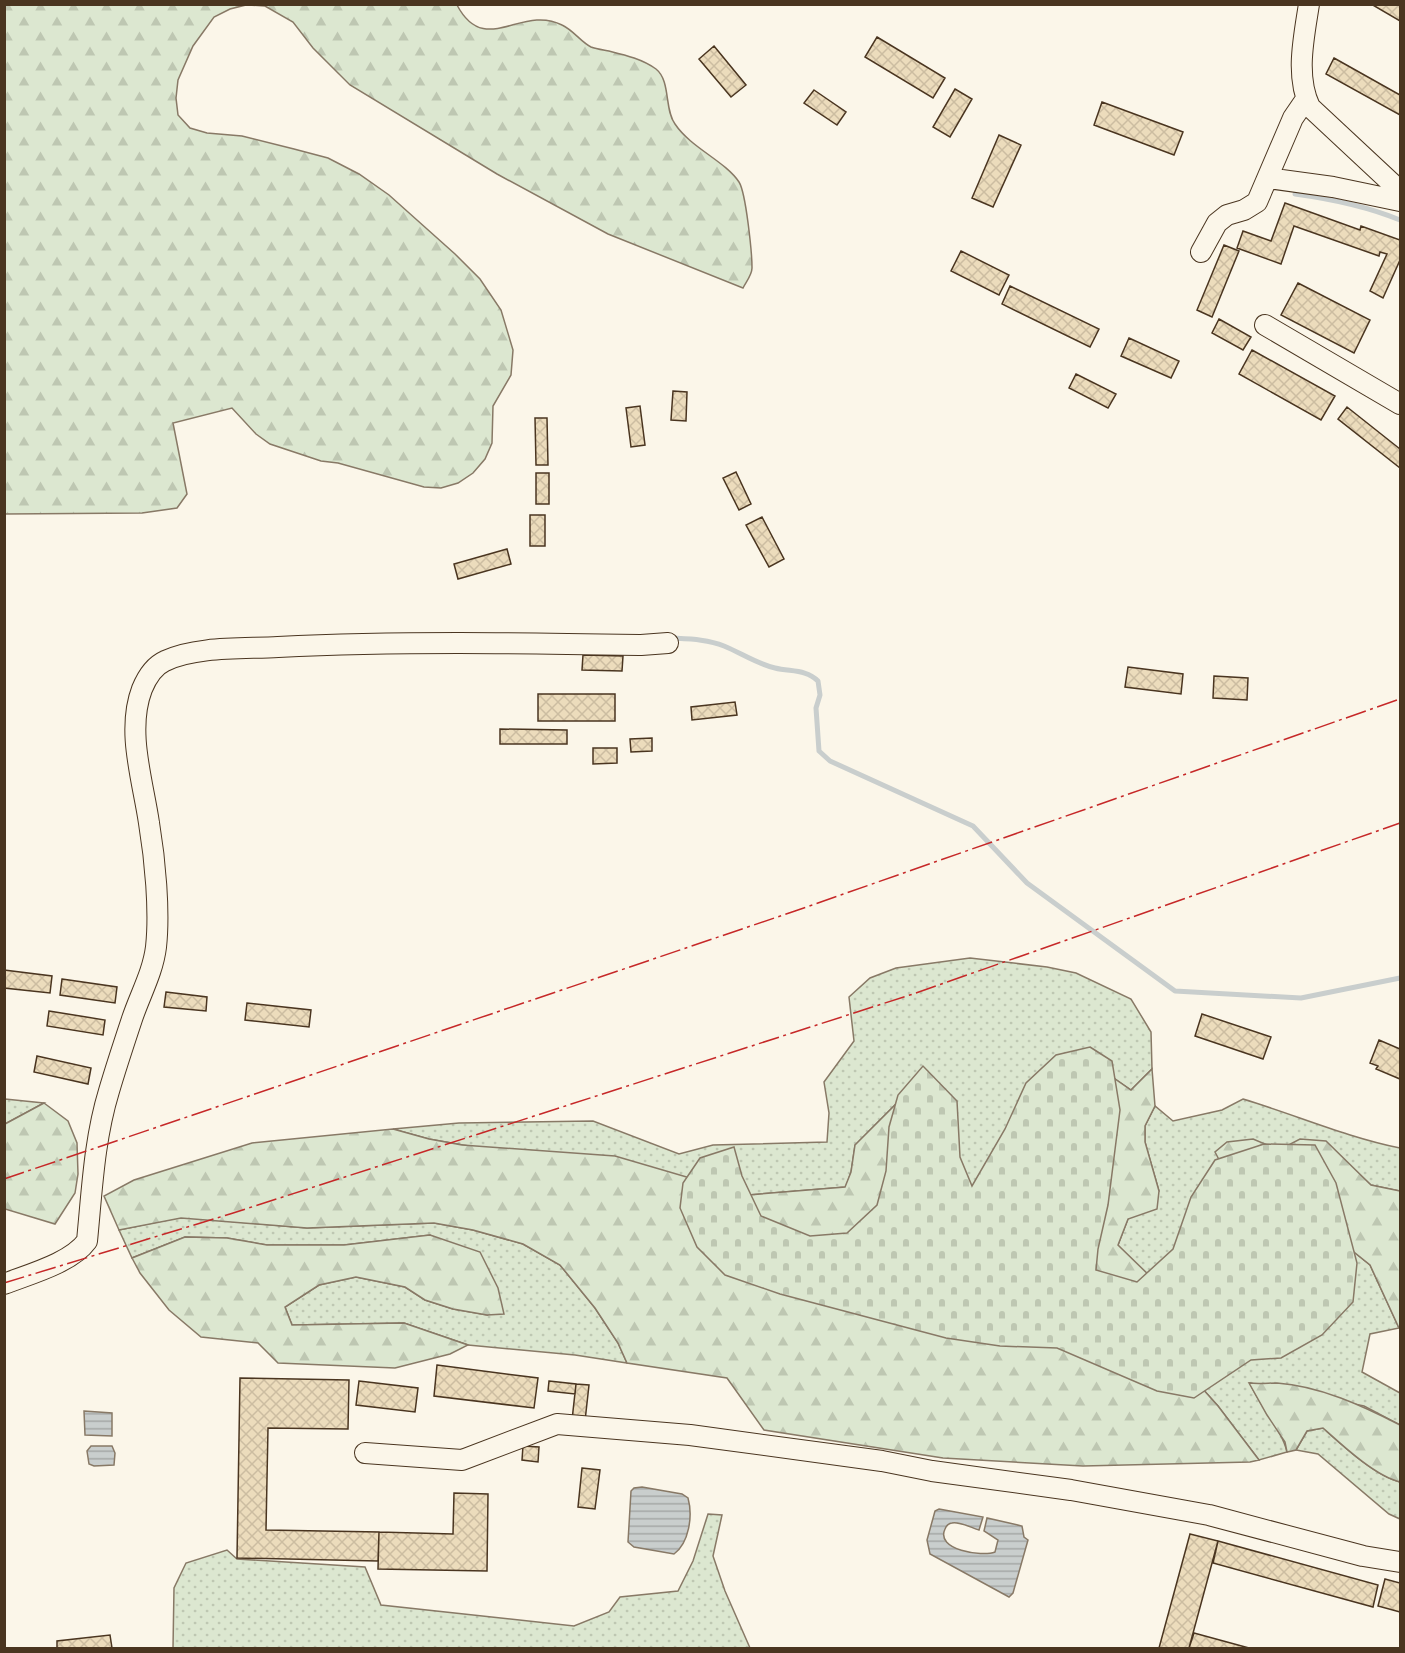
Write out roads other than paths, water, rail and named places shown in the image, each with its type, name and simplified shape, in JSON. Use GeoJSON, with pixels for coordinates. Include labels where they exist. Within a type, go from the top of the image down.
{"type":"FeatureCollection","features":[{"type":"Feature","properties":{"kind":"street"},"geometry":{"type":"LineString","coordinates":[[1309,4],[1302,75],[1303,92],[1306,99],[1310,107],[1401,191]]}},
{"type":"Feature","properties":{"kind":"street"},"geometry":{"type":"LineString","coordinates":[[1201,252],[1217,223],[1227,215],[1244,210],[1257,202],[1293,118],[1306,99]]}},
{"type":"Feature","properties":{"kind":"street"},"geometry":{"type":"LineString","coordinates":[[1268,178],[1333,187],[1401,201]]}},
{"type":"Feature","properties":{"kind":"street"},"geometry":{"type":"LineString","coordinates":[[1265,325],[1401,404]]}},
{"type":"Feature","properties":{"kind":"street"},"geometry":{"type":"LineString","coordinates":[[4,1284],[62,1261],[80,1251],[87,1241],[98,1135],[108,1094],[156,948],[156,901],[150,827],[136,745],[137,712],[142,690],[151,672],[163,661],[206,651],[455,641],[641,645],[668,643]]}},
{"type":"Feature","properties":{"kind":"street"},"geometry":{"type":"LineString","coordinates":[[364,1453],[462,1460],[557,1424],[591,1425],[690,1435],[1082,1492],[1209,1515],[1363,1556],[1401,1562]]}},
{"type":"Feature","properties":{"kind":"waterway"},"geometry":{"type":"LineString","coordinates":[[1295,194],[1349,204],[1400,220]]}},
{"type":"Feature","properties":{"kind":"waterway"},"geometry":{"type":"LineString","coordinates":[[670,638],[718,644],[768,666],[813,677],[818,681],[820,695],[816,708],[819,751],[830,761],[973,826],[1027,883],[1175,991],[1301,998],[1400,978]]}}]}
